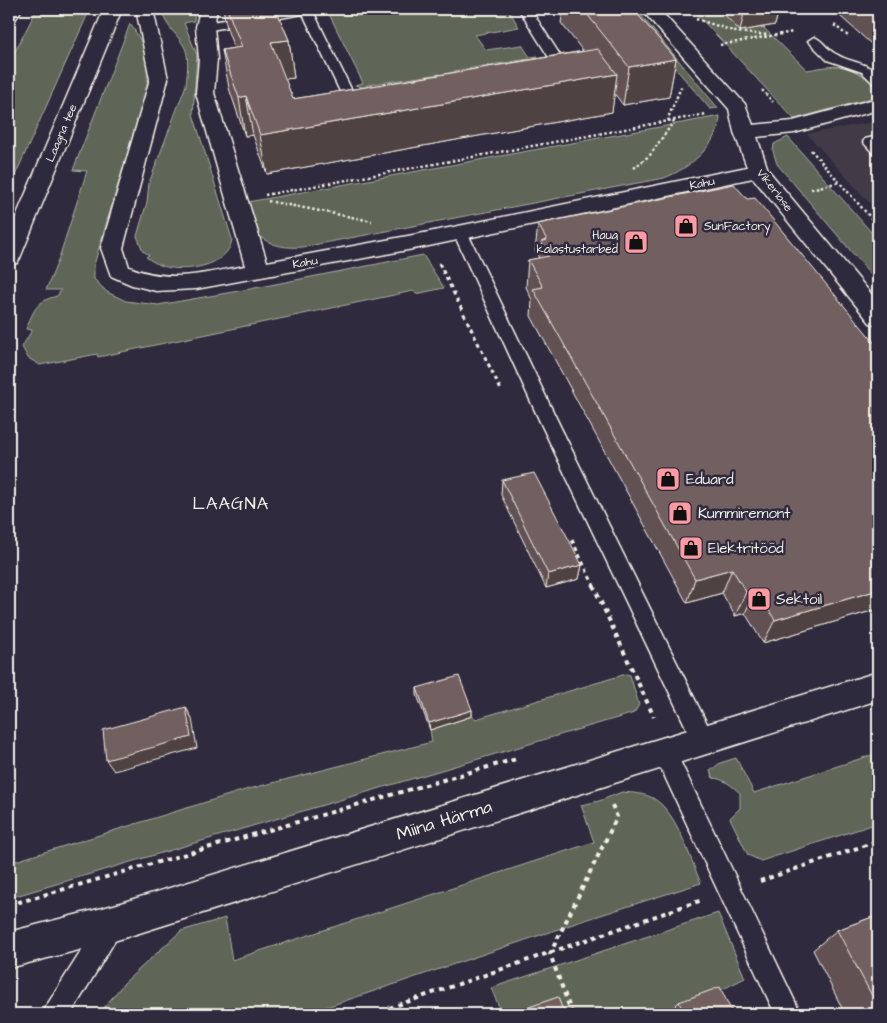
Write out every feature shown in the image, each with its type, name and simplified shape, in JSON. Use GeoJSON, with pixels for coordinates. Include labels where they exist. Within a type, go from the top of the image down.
{"type":"FeatureCollection","features":[{"type":"Feature","properties":{"kind":"street"},"geometry":{"type":"LineString","coordinates":[[9,16],[13,9]]}},
{"type":"Feature","properties":{"kind":"street","name":"Laagna tee"},"geometry":{"type":"LineString","coordinates":[[9,258],[113,9]]}},
{"type":"Feature","properties":{"kind":"street","name":"Kahu"},"geometry":{"type":"LineString","coordinates":[[144,9],[145,23],[157,63],[159,79],[112,248],[119,271],[145,282],[165,285],[196,282],[424,240],[758,171]]}},
{"type":"Feature","properties":{"kind":"street","name":"Vikerlase"},"geometry":{"type":"LineString","coordinates":[[650,9],[738,108],[744,132],[758,171],[878,316]]}},
{"type":"Feature","properties":{"kind":"street"},"geometry":{"type":"LineString","coordinates":[[207,18],[208,59],[205,93],[244,198],[258,270]]}},
{"type":"Feature","properties":{"kind":"street"},"geometry":{"type":"LineString","coordinates":[[744,132],[794,127],[878,104]]}},
{"type":"Feature","properties":{"kind":"street","name":"Miina Härma"},"geometry":{"type":"LineString","coordinates":[[9,950],[114,923],[878,686]]}},
{"type":"Feature","properties":{"kind":"lane"},"geometry":{"type":"LineString","coordinates":[[532,71],[561,66],[526,11],[541,9]]}},
{"type":"Feature","properties":{"kind":"lane"},"geometry":{"type":"LineString","coordinates":[[207,18],[307,10],[351,102],[380,97]]}},
{"type":"Feature","properties":{"kind":"lane"},"geometry":{"type":"LineString","coordinates":[[814,41],[830,58],[866,70],[878,82]]}},
{"type":"Feature","properties":{"kind":"lane"},"geometry":{"type":"LineString","coordinates":[[878,140],[870,142],[878,150]]}},
{"type":"Feature","properties":{"kind":"lane"},"geometry":{"type":"LineString","coordinates":[[460,232],[551,426],[703,739]]}},
{"type":"Feature","properties":{"kind":"lane"},"geometry":{"type":"LineString","coordinates":[[664,751],[788,1014]]}},
{"type":"Feature","properties":{"kind":"lane"},"geometry":{"type":"LineString","coordinates":[[56,1014],[114,923]]}},
{"type":"Feature","properties":{"kind":"path"},"geometry":{"type":"LineString","coordinates":[[696,18],[736,32],[775,35]]}},
{"type":"Feature","properties":{"kind":"path"},"geometry":{"type":"LineString","coordinates":[[669,121],[668,118],[682,84]]}},
{"type":"Feature","properties":{"kind":"path"},"geometry":{"type":"LineString","coordinates":[[244,198],[738,108]]}},
{"type":"Feature","properties":{"kind":"path"},"geometry":{"type":"LineString","coordinates":[[244,198],[374,221]]}},
{"type":"Feature","properties":{"kind":"path"},"geometry":{"type":"LineString","coordinates":[[424,240],[435,254],[505,398]]}},
{"type":"Feature","properties":{"kind":"path"},"geometry":{"type":"LineString","coordinates":[[572,540],[654,717]]}},
{"type":"Feature","properties":{"kind":"path"},"geometry":{"type":"LineString","coordinates":[[645,720],[688,707]]}},
{"type":"Feature","properties":{"kind":"path"},"geometry":{"type":"LineString","coordinates":[[9,905],[522,757]]}},
{"type":"Feature","properties":{"kind":"path"},"geometry":{"type":"LineString","coordinates":[[572,1014],[550,954],[617,817],[599,771]]}},
{"type":"Feature","properties":{"kind":"path"},"geometry":{"type":"LineString","coordinates":[[372,1014],[878,841]]}},
{"type":"Feature","properties":{"kind":"shaded area"},"geometry":{"type":"Polygon","coordinates":[[[878,121],[878,212],[807,134],[878,121]]]}},
{"type":"Feature","properties":{"kind":"green space"},"geometry":{"type":"Polygon","coordinates":[[[37,9],[90,9],[9,189],[9,63],[37,9]]]}},
{"type":"Feature","properties":{"kind":"green space"},"geometry":{"type":"Polygon","coordinates":[[[162,9],[195,9],[194,21],[184,23],[197,55],[193,114],[232,239],[229,249],[223,256],[214,262],[192,268],[169,268],[146,257],[149,255],[143,251],[137,236],[147,202],[149,183],[186,85],[188,65],[186,50],[165,20],[162,9]]]}},
{"type":"Feature","properties":{"kind":"green space"},"geometry":{"type":"Polygon","coordinates":[[[508,9],[519,27],[475,35],[486,50],[522,45],[530,57],[538,56],[537,59],[531,62],[528,59],[454,71],[457,76],[443,78],[440,74],[367,85],[369,89],[355,85],[363,83],[329,14],[320,15],[318,10],[508,9]]]}},
{"type":"Feature","properties":{"kind":"green space"},"geometry":{"type":"Polygon","coordinates":[[[625,9],[636,9],[718,108],[710,109],[625,9]]]}},
{"type":"Feature","properties":{"kind":"green space"},"geometry":{"type":"Polygon","coordinates":[[[692,9],[719,9],[763,27],[807,70],[837,66],[851,69],[876,86],[876,95],[865,100],[794,119],[692,9]]]}},
{"type":"Feature","properties":{"kind":"green space"},"geometry":{"type":"Polygon","coordinates":[[[130,24],[140,40],[145,54],[147,88],[94,265],[94,279],[107,292],[126,301],[158,305],[423,255],[444,288],[416,294],[413,291],[98,357],[97,354],[40,365],[28,358],[22,347],[32,330],[26,329],[31,317],[40,304],[57,296],[61,290],[46,290],[58,261],[87,171],[73,170],[130,24]]]}},
{"type":"Feature","properties":{"kind":"green space"},"geometry":{"type":"Polygon","coordinates":[[[720,116],[714,136],[701,154],[674,174],[664,178],[303,247],[280,246],[259,236],[248,202],[720,116]]]}},
{"type":"Feature","properties":{"kind":"green space"},"geometry":{"type":"Polygon","coordinates":[[[788,137],[878,240],[878,283],[777,164],[773,151],[774,144],[788,137]]]}},
{"type":"Feature","properties":{"kind":"green space"},"geometry":{"type":"Polygon","coordinates":[[[626,674],[630,675],[639,705],[634,713],[9,898],[9,863],[245,790],[432,742],[430,730],[472,716],[476,719],[626,674]]]}},
{"type":"Feature","properties":{"kind":"green space"},"geometry":{"type":"Polygon","coordinates":[[[878,753],[878,823],[761,861],[748,855],[730,818],[740,808],[740,793],[727,783],[713,778],[710,771],[720,763],[736,758],[754,793],[878,753]]]}},
{"type":"Feature","properties":{"kind":"green space"},"geometry":{"type":"Polygon","coordinates":[[[622,792],[648,796],[664,807],[683,838],[701,883],[306,1014],[99,1014],[124,983],[181,931],[225,918],[232,960],[594,842],[581,805],[599,801],[622,792]]]}},
{"type":"Feature","properties":{"kind":"green space"},"geometry":{"type":"Polygon","coordinates":[[[718,913],[745,978],[713,994],[673,1008],[675,1014],[502,1014],[491,988],[718,913]]]}},
{"type":"Feature","properties":{"kind":"building"},"geometry":{"type":"Polygon","coordinates":[[[227,9],[276,9],[289,40],[271,42],[293,99],[598,49],[617,74],[260,135],[246,96],[239,98],[222,50],[242,47],[227,9]]]}},
{"type":"Feature","properties":{"kind":"building"},"geometry":{"type":"Polygon","coordinates":[[[583,9],[633,9],[676,59],[629,67],[583,9]]]}},
{"type":"Feature","properties":{"kind":"building"},"geometry":{"type":"Polygon","coordinates":[[[734,184],[747,199],[755,198],[878,347],[878,590],[775,620],[756,589],[746,592],[732,569],[695,579],[533,289],[543,287],[528,260],[549,256],[541,242],[547,240],[538,224],[734,184]]]}},
{"type":"Feature","properties":{"kind":"building"},"geometry":{"type":"Polygon","coordinates":[[[534,473],[582,565],[548,574],[502,480],[534,473]]]}},
{"type":"Feature","properties":{"kind":"building"},"geometry":{"type":"Polygon","coordinates":[[[459,676],[472,710],[429,723],[417,688],[459,676]]]}},
{"type":"Feature","properties":{"kind":"building"},"geometry":{"type":"Polygon","coordinates":[[[186,707],[191,737],[106,760],[103,730],[186,707]]]}},
{"type":"Feature","properties":{"kind":"building"},"geometry":{"type":"Polygon","coordinates":[[[878,915],[878,1007],[837,930],[878,915]]]}},
{"type":"Feature","properties":{"kind":"building"},"geometry":{"type":"Polygon","coordinates":[[[720,987],[733,1014],[684,1014],[679,1002],[720,987]]]}},
{"type":"Feature","properties":{"kind":"building"},"geometry":{"type":"Polygon","coordinates":[[[558,997],[564,1014],[509,1014],[558,997]]]}},
{"type":"Feature","properties":{"kind":"place","name":"SunFactory"},"geometry":{"type":"Point","coordinates":[686,226]}},
{"type":"Feature","properties":{"kind":"place","name":"Haug kalastustarbed"},"geometry":{"type":"Point","coordinates":[636,242]}},
{"type":"Feature","properties":{"kind":"place","name":"Eduard"},"geometry":{"type":"Point","coordinates":[668,479]}},
{"type":"Feature","properties":{"kind":"place","name":"Kummiremont"},"geometry":{"type":"Point","coordinates":[680,513]}},
{"type":"Feature","properties":{"kind":"place","name":"Elektritööd"},"geometry":{"type":"Point","coordinates":[691,548]}},
{"type":"Feature","properties":{"kind":"place","name":"Sektoil"},"geometry":{"type":"Point","coordinates":[759,599]}},
{"type":"Feature","properties":{"kind":"district","name":"LAAGNA"},"geometry":{"type":"Point","coordinates":[231,503]}}]}
